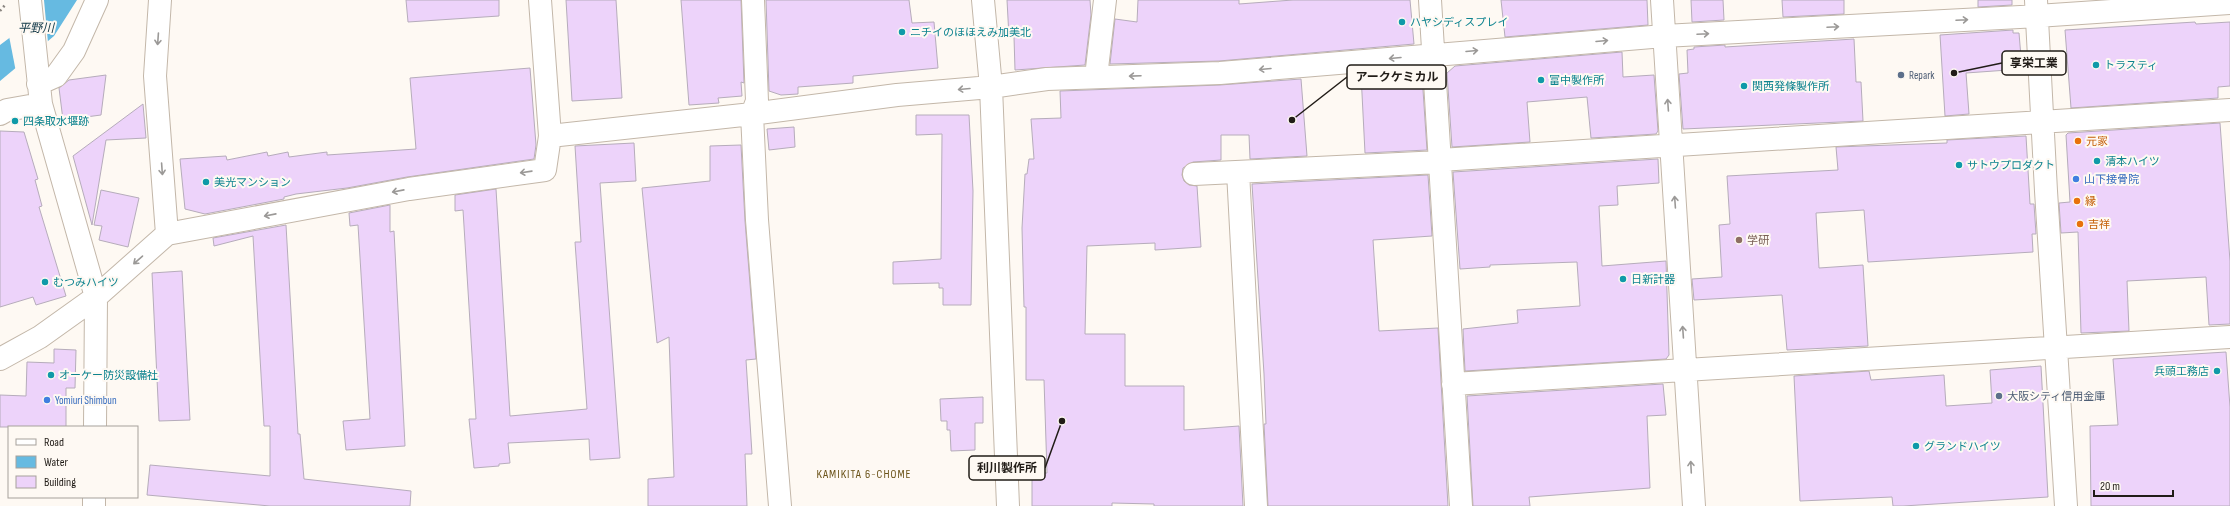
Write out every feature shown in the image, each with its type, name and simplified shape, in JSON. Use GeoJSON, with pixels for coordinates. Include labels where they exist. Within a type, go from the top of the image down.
{"type":"FeatureCollection","features":[{"type":"Feature","properties":{"kind":"street"},"geometry":{"type":"LineString","coordinates":[[30,0],[39,88],[96,297],[95,426]]}},
{"type":"Feature","properties":{"kind":"street"},"geometry":{"type":"LineString","coordinates":[[0,114],[56,76],[74,51],[97,0]]}},
{"type":"Feature","properties":{"kind":"street"},"geometry":{"type":"LineString","coordinates":[[160,0],[155,76],[168,234]]}},
{"type":"Feature","properties":{"kind":"street"},"geometry":{"type":"LineString","coordinates":[[0,360],[40,337],[96,297],[168,234],[409,189],[545,170],[550,136],[540,0]]}},
{"type":"Feature","properties":{"kind":"street"},"geometry":{"type":"LineString","coordinates":[[757,0],[753,0],[757,101],[752,114],[757,220],[780,506]]}},
{"type":"Feature","properties":{"kind":"street"},"geometry":{"type":"LineString","coordinates":[[983,0],[991,87],[1008,506]]}},
{"type":"Feature","properties":{"kind":"street"},"geometry":{"type":"LineString","coordinates":[[1096,77],[1105,0]]}},
{"type":"Feature","properties":{"kind":"street"},"geometry":{"type":"LineString","coordinates":[[1430,0],[1461,506]]}},
{"type":"Feature","properties":{"kind":"street"},"geometry":{"type":"LineString","coordinates":[[1662,0],[1694,506]]}},
{"type":"Feature","properties":{"kind":"street"},"geometry":{"type":"LineString","coordinates":[[550,136],[752,114],[897,95],[991,87],[1047,79],[1220,73],[1434,54],[2037,8],[2230,3]]}},
{"type":"Feature","properties":{"kind":"street"},"geometry":{"type":"LineString","coordinates":[[2037,8],[2066,506]]}},
{"type":"Feature","properties":{"kind":"street"},"geometry":{"type":"LineString","coordinates":[[1194,174],[1440,161],[1671,144],[2230,110]]}},
{"type":"Feature","properties":{"kind":"street"},"geometry":{"type":"LineString","coordinates":[[1238,172],[1256,506]]}},
{"type":"Feature","properties":{"kind":"street"},"geometry":{"type":"LineString","coordinates":[[1453,384],[2230,337]]}},
{"type":"Feature","properties":{"kind":"path"},"geometry":{"type":"LineString","coordinates":[[0,11],[3,8]]}},
{"type":"Feature","properties":{"kind":"water","name":"平野川"},"geometry":{"type":"Polygon","coordinates":[[[34,0],[77,0],[54,36],[0,81],[0,45],[12,36],[34,0]]]}},
{"type":"Feature","properties":{"kind":"pier","name":"平野川"},"geometry":{"type":"Polygon","coordinates":[[[32,0],[44,0],[48,43],[16,72],[9,36],[32,0]]]}},
{"type":"Feature","properties":{"kind":"building"},"geometry":{"type":"Polygon","coordinates":[[[406,0],[499,0],[499,16],[408,22],[406,0]]]}},
{"type":"Feature","properties":{"kind":"building"},"geometry":{"type":"Polygon","coordinates":[[[566,0],[616,0],[622,98],[572,101],[566,0]]]}},
{"type":"Feature","properties":{"kind":"building"},"geometry":{"type":"Polygon","coordinates":[[[681,0],[741,0],[744,83],[741,82],[742,96],[718,98],[719,103],[689,105],[681,0]]]}},
{"type":"Feature","properties":{"kind":"building"},"geometry":{"type":"Polygon","coordinates":[[[766,0],[909,0],[912,23],[934,22],[938,68],[853,76],[853,83],[798,87],[798,94],[781,95],[769,91],[766,0]]]}},
{"type":"Feature","properties":{"kind":"building"},"geometry":{"type":"Polygon","coordinates":[[[1007,0],[1090,0],[1091,15],[1085,65],[1015,70],[1014,37],[1009,37],[1007,0]]]}},
{"type":"Feature","properties":{"kind":"building"},"geometry":{"type":"Polygon","coordinates":[[[1138,0],[1239,0],[1239,4],[1293,0],[1410,0],[1414,44],[1219,61],[1110,64],[1115,19],[1137,22],[1138,0]]]}},
{"type":"Feature","properties":{"kind":"building"},"geometry":{"type":"Polygon","coordinates":[[[1501,0],[1647,0],[1648,25],[1505,37],[1501,0]]]}},
{"type":"Feature","properties":{"kind":"building"},"geometry":{"type":"Polygon","coordinates":[[[1691,0],[1723,0],[1724,20],[1692,22],[1691,0]]]}},
{"type":"Feature","properties":{"kind":"building"},"geometry":{"type":"Polygon","coordinates":[[[1782,0],[1844,0],[1844,14],[1783,17],[1782,0]]]}},
{"type":"Feature","properties":{"kind":"building"},"geometry":{"type":"Polygon","coordinates":[[[1978,0],[2012,0],[2012,5],[1978,7],[1978,0]]]}},
{"type":"Feature","properties":{"kind":"building"},"geometry":{"type":"Polygon","coordinates":[[[2195,22],[2196,24],[2230,22],[2230,86],[2218,87],[2218,98],[2071,108],[2065,30],[2195,22]]]}},
{"type":"Feature","properties":{"kind":"building"},"geometry":{"type":"Polygon","coordinates":[[[2013,30],[2013,33],[2019,33],[2022,69],[1966,73],[1969,114],[1945,116],[1940,35],[2013,30]]]}},
{"type":"Feature","properties":{"kind":"building","name":"関西発條製作所"},"geometry":{"type":"Polygon","coordinates":[[[1854,39],[1856,82],[1861,82],[1863,121],[1683,129],[1679,74],[1688,73],[1687,50],[1694,49],[1694,47],[1725,45],[1725,47],[1854,39]]]}},
{"type":"Feature","properties":{"kind":"building"},"geometry":{"type":"Polygon","coordinates":[[[1622,52],[1623,77],[1654,75],[1658,131],[1656,134],[1591,138],[1587,97],[1527,102],[1530,142],[1452,147],[1447,73],[1455,66],[1622,52]]]}},
{"type":"Feature","properties":{"kind":"building"},"geometry":{"type":"Polygon","coordinates":[[[530,68],[536,145],[534,159],[407,177],[347,188],[296,194],[284,197],[284,199],[205,214],[185,209],[180,159],[226,156],[227,160],[267,152],[268,156],[288,152],[289,157],[327,152],[327,155],[416,149],[410,78],[530,68]]]}},
{"type":"Feature","properties":{"kind":"building"},"geometry":{"type":"Polygon","coordinates":[[[1416,69],[1416,76],[1422,75],[1427,150],[1365,153],[1361,74],[1416,69]]]}},
{"type":"Feature","properties":{"kind":"building"},"geometry":{"type":"Polygon","coordinates":[[[106,75],[101,115],[63,120],[59,88],[69,80],[106,75]]]}},
{"type":"Feature","properties":{"kind":"building"},"geometry":{"type":"Polygon","coordinates":[[[1301,79],[1307,156],[1250,159],[1249,135],[1221,135],[1221,160],[1193,162],[1183,168],[1182,175],[1184,181],[1189,185],[1197,186],[1201,247],[1155,250],[1155,243],[1087,246],[1085,334],[1125,334],[1125,386],[1184,386],[1184,430],[1239,426],[1243,506],[1154,506],[1154,504],[1112,503],[1112,506],[1032,506],[1032,473],[1047,473],[1044,380],[1026,380],[1026,307],[1024,307],[1022,228],[1025,174],[1027,174],[1029,159],[1034,159],[1031,119],[1061,118],[1060,91],[1220,85],[1301,79]]]}},
{"type":"Feature","properties":{"kind":"building"},"geometry":{"type":"Polygon","coordinates":[[[143,104],[146,138],[106,140],[92,225],[73,156],[143,104]]]}},
{"type":"Feature","properties":{"kind":"building"},"geometry":{"type":"Polygon","coordinates":[[[916,115],[969,115],[973,191],[971,305],[943,305],[943,288],[939,288],[939,283],[893,284],[893,262],[941,259],[942,134],[916,135],[916,115]]]}},
{"type":"Feature","properties":{"kind":"building"},"geometry":{"type":"Polygon","coordinates":[[[2220,123],[2230,261],[2230,324],[2209,325],[2206,277],[2127,281],[2129,331],[2081,333],[2078,232],[2061,233],[2059,203],[2070,202],[2066,135],[2068,133],[2220,123]]]}},
{"type":"Feature","properties":{"kind":"building"},"geometry":{"type":"Polygon","coordinates":[[[794,127],[795,147],[769,150],[767,129],[794,127]]]}},
{"type":"Feature","properties":{"kind":"building"},"geometry":{"type":"Polygon","coordinates":[[[0,131],[24,132],[38,179],[35,180],[42,206],[39,207],[66,296],[36,305],[33,297],[0,307],[0,131]]]}},
{"type":"Feature","properties":{"kind":"building"},"geometry":{"type":"Polygon","coordinates":[[[2026,136],[2030,204],[2034,204],[2036,234],[2032,234],[2033,252],[1868,262],[1864,210],[1816,213],[1819,268],[1863,265],[1868,346],[1787,350],[1782,295],[1694,300],[1692,279],[1722,277],[1719,225],[1730,224],[1727,176],[1838,170],[1836,147],[1947,143],[1947,140],[2026,136]]]}},
{"type":"Feature","properties":{"kind":"building"},"geometry":{"type":"Polygon","coordinates":[[[634,143],[636,181],[600,183],[620,458],[590,460],[589,439],[508,443],[510,463],[499,464],[499,466],[474,468],[469,419],[476,419],[463,210],[455,211],[455,195],[496,189],[510,416],[587,409],[575,242],[581,242],[575,146],[634,143]]]}},
{"type":"Feature","properties":{"kind":"building"},"geometry":{"type":"Polygon","coordinates":[[[741,145],[745,221],[756,359],[746,360],[752,454],[745,454],[747,506],[648,506],[648,479],[674,477],[669,337],[657,343],[642,188],[710,181],[710,146],[741,145]]]}},
{"type":"Feature","properties":{"kind":"building"},"geometry":{"type":"Polygon","coordinates":[[[1658,159],[1659,183],[1617,186],[1618,205],[1599,206],[1602,266],[1666,261],[1669,355],[1666,359],[1465,371],[1463,329],[1518,323],[1517,310],[1580,306],[1577,262],[1490,265],[1490,267],[1460,269],[1453,172],[1658,159]]]}},
{"type":"Feature","properties":{"kind":"building"},"geometry":{"type":"Polygon","coordinates":[[[1428,175],[1432,236],[1373,240],[1379,331],[1438,328],[1448,506],[1268,506],[1264,424],[1266,424],[1264,374],[1252,184],[1428,175]]]}},
{"type":"Feature","properties":{"kind":"building"},"geometry":{"type":"Polygon","coordinates":[[[101,190],[139,198],[128,247],[99,240],[102,226],[94,225],[101,190]]]}},
{"type":"Feature","properties":{"kind":"building"},"geometry":{"type":"Polygon","coordinates":[[[390,205],[390,232],[394,231],[405,446],[346,450],[343,421],[370,419],[358,225],[350,226],[349,213],[390,205]]]}},
{"type":"Feature","properties":{"kind":"building"},"geometry":{"type":"Polygon","coordinates":[[[286,225],[298,434],[300,434],[304,479],[411,491],[410,506],[270,506],[147,495],[150,465],[270,476],[270,426],[264,426],[253,236],[214,246],[213,238],[286,225]]]}},
{"type":"Feature","properties":{"kind":"building"},"geometry":{"type":"Polygon","coordinates":[[[182,271],[190,420],[159,421],[152,273],[182,271]]]}},
{"type":"Feature","properties":{"kind":"building"},"geometry":{"type":"Polygon","coordinates":[[[54,349],[76,350],[75,388],[66,388],[66,426],[0,427],[0,395],[26,396],[27,362],[54,363],[54,349]]]}},
{"type":"Feature","properties":{"kind":"building"},"geometry":{"type":"Polygon","coordinates":[[[2226,352],[2230,407],[2230,506],[2091,506],[2090,426],[2118,425],[2113,359],[2226,352]]]}},
{"type":"Feature","properties":{"kind":"building"},"geometry":{"type":"Polygon","coordinates":[[[2041,366],[2048,497],[1903,506],[1893,506],[1892,497],[1800,501],[1794,376],[1869,371],[1871,380],[1944,375],[1946,406],[1992,403],[1990,370],[2041,366]]]}},
{"type":"Feature","properties":{"kind":"building"},"geometry":{"type":"Polygon","coordinates":[[[1663,384],[1666,415],[1647,416],[1650,488],[1529,497],[1530,506],[1473,506],[1467,396],[1663,384]]]}},
{"type":"Feature","properties":{"kind":"building"},"geometry":{"type":"Polygon","coordinates":[[[983,397],[983,423],[975,423],[975,450],[951,451],[950,430],[947,430],[947,421],[941,421],[940,399],[983,397]]]}},
{"type":"Feature","properties":{"kind":"place","name":"ハヤシディスプレイ"},"geometry":{"type":"Point","coordinates":[1402,22]}},
{"type":"Feature","properties":{"kind":"place","name":"ニチイのほほえみ加美北"},"geometry":{"type":"Point","coordinates":[902,32]}},
{"type":"Feature","properties":{"kind":"place","name":"トラスティ"},"geometry":{"type":"Point","coordinates":[2096,65]}},
{"type":"Feature","properties":{"kind":"place","name":"享栄工業"},"geometry":{"type":"Point","coordinates":[1954,73]}},
{"type":"Feature","properties":{"kind":"place","name":"Repark"},"geometry":{"type":"Point","coordinates":[1901,75]}},
{"type":"Feature","properties":{"kind":"place","name":"富中製作所"},"geometry":{"type":"Point","coordinates":[1541,80]}},
{"type":"Feature","properties":{"kind":"place","name":"関西発條製作所"},"geometry":{"type":"Point","coordinates":[1744,86]}},
{"type":"Feature","properties":{"kind":"place","name":"アークケミカル"},"geometry":{"type":"Point","coordinates":[1292,120]}},
{"type":"Feature","properties":{"kind":"place","name":"四条取水堰跡"},"geometry":{"type":"Point","coordinates":[15,121]}},
{"type":"Feature","properties":{"kind":"place","name":"元家"},"geometry":{"type":"Point","coordinates":[2078,141]}},
{"type":"Feature","properties":{"kind":"place","name":"清本ハイツ"},"geometry":{"type":"Point","coordinates":[2097,161]}},
{"type":"Feature","properties":{"kind":"place","name":"サトウプロダクト"},"geometry":{"type":"Point","coordinates":[1959,165]}},
{"type":"Feature","properties":{"kind":"place","name":"山下接骨院"},"geometry":{"type":"Point","coordinates":[2076,179]}},
{"type":"Feature","properties":{"kind":"place","name":"美光マンション"},"geometry":{"type":"Point","coordinates":[206,182]}},
{"type":"Feature","properties":{"kind":"place","name":"縁"},"geometry":{"type":"Point","coordinates":[2077,201]}},
{"type":"Feature","properties":{"kind":"place","name":"吉祥"},"geometry":{"type":"Point","coordinates":[2080,224]}},
{"type":"Feature","properties":{"kind":"place","name":"学研"},"geometry":{"type":"Point","coordinates":[1739,240]}},
{"type":"Feature","properties":{"kind":"place","name":"日新計器"},"geometry":{"type":"Point","coordinates":[1623,279]}},
{"type":"Feature","properties":{"kind":"place","name":"むつみハイツ"},"geometry":{"type":"Point","coordinates":[45,282]}},
{"type":"Feature","properties":{"kind":"place","name":"兵頭工務店"},"geometry":{"type":"Point","coordinates":[2217,371]}},
{"type":"Feature","properties":{"kind":"place","name":"オーケー防災設備社"},"geometry":{"type":"Point","coordinates":[51,375]}},
{"type":"Feature","properties":{"kind":"place","name":"大阪シティ信用金庫"},"geometry":{"type":"Point","coordinates":[1999,396]}},
{"type":"Feature","properties":{"kind":"place","name":"Yomiuri Shimbun"},"geometry":{"type":"Point","coordinates":[47,400]}},
{"type":"Feature","properties":{"kind":"place","name":"利川製作所"},"geometry":{"type":"Point","coordinates":[1062,421]}},
{"type":"Feature","properties":{"kind":"place","name":"グランドハイツ"},"geometry":{"type":"Point","coordinates":[1916,446]}},
{"type":"Feature","properties":{"kind":"district","name":"KAMIKITA 6-CHOME"},"geometry":{"type":"Point","coordinates":[864,474]}}]}
